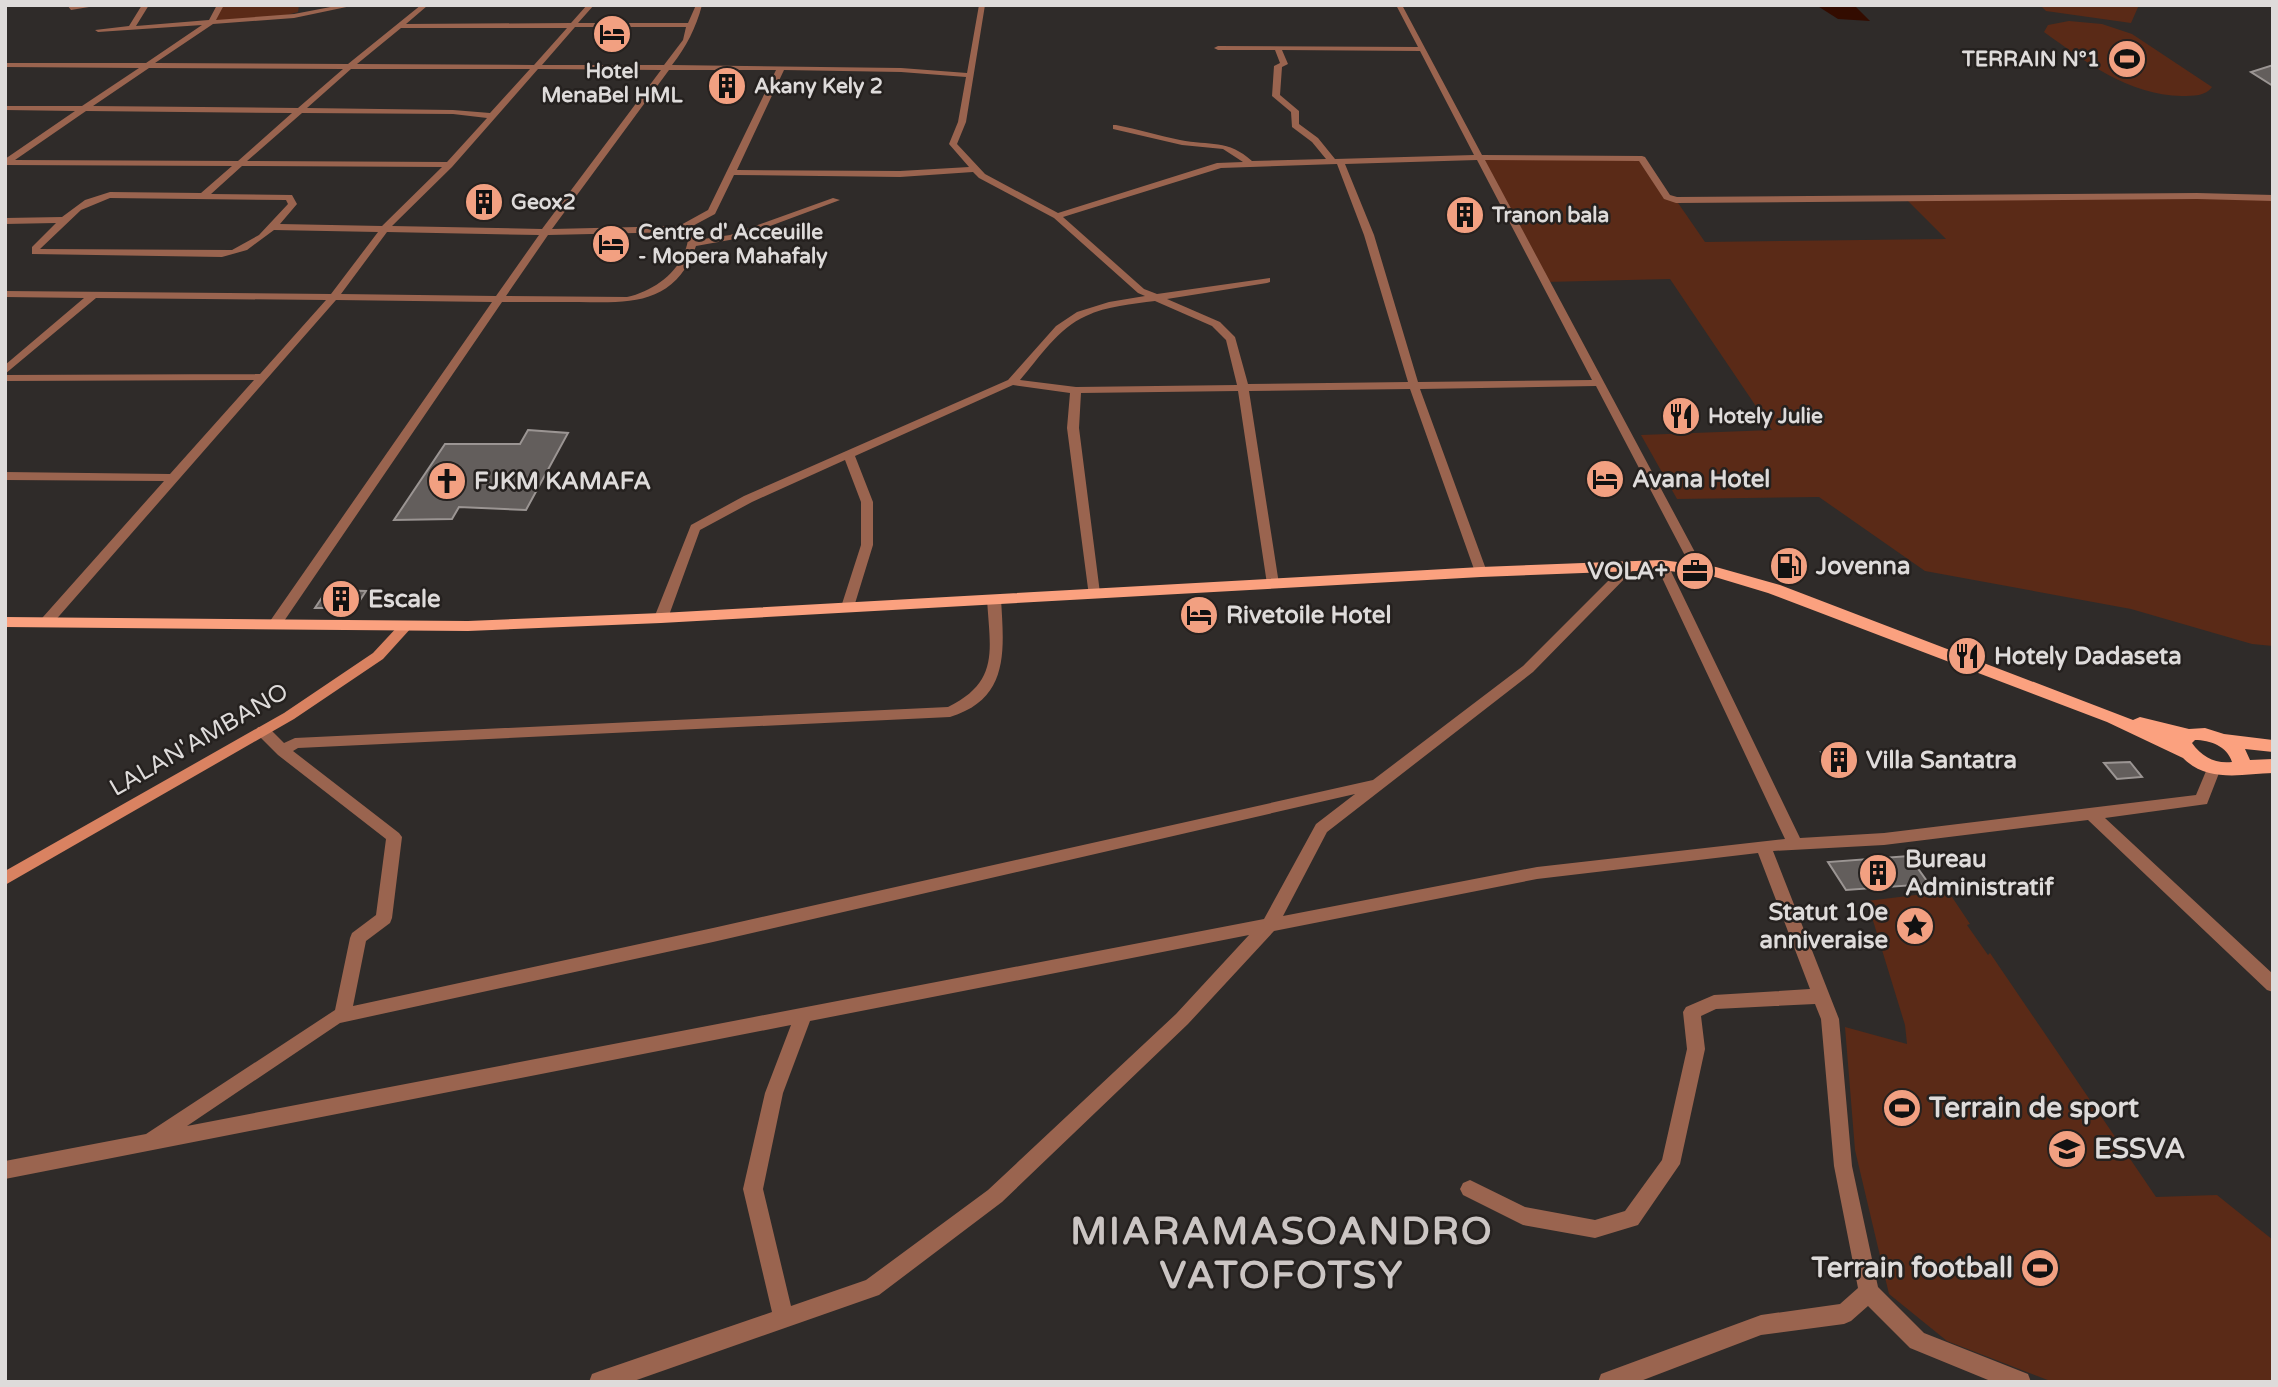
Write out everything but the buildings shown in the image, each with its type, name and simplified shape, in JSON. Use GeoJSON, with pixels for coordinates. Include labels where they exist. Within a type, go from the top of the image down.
{"type":"FeatureCollection","features":[{"type":"Feature","properties":{"kind":"main road"},"geometry":{"type":"LineString","coordinates":[[5,622],[48,620],[405,627],[661,618],[1481,572],[1662,565],[1698,569],[1774,589],[2113,718],[2189,744],[2214,768],[2224,770],[2273,766]]}},
{"type":"Feature","properties":{"kind":"main road"},"geometry":{"type":"LineString","coordinates":[[2189,744],[2204,734],[2223,740],[2273,746]]}},
{"type":"Feature","properties":{"kind":"main road"},"geometry":{"type":"LineString","coordinates":[[2223,740],[2237,751],[2241,762],[2238,767]]}},
{"type":"Feature","properties":{"kind":"street"},"geometry":{"type":"LineString","coordinates":[[70,5],[71,8],[98,5]]}},
{"type":"Feature","properties":{"kind":"street"},"geometry":{"type":"LineString","coordinates":[[131,28],[146,5]]}},
{"type":"Feature","properties":{"kind":"street"},"geometry":{"type":"LineString","coordinates":[[5,162],[211,22],[221,5]]}},
{"type":"Feature","properties":{"kind":"street"},"geometry":{"type":"LineString","coordinates":[[97,30],[293,16],[353,5]]}},
{"type":"Feature","properties":{"kind":"street"},"geometry":{"type":"LineString","coordinates":[[48,620],[330,298],[347,282],[385,228],[449,164],[591,5]]}},
{"type":"Feature","properties":{"kind":"street"},"geometry":{"type":"LineString","coordinates":[[275,624],[545,232],[687,40],[688,25],[698,13],[699,5]]}},
{"type":"Feature","properties":{"kind":"street"},"geometry":{"type":"LineString","coordinates":[[982,5],[962,122],[953,144],[982,176],[1057,216],[1141,291],[1216,324],[1231,339],[1243,388],[1273,584]]}},
{"type":"Feature","properties":{"kind":"street"},"geometry":{"type":"LineString","coordinates":[[1399,5],[1698,569]]}},
{"type":"Feature","properties":{"kind":"street"},"geometry":{"type":"LineString","coordinates":[[202,197],[297,111],[424,6]]}},
{"type":"Feature","properties":{"kind":"street"},"geometry":{"type":"LineString","coordinates":[[401,26],[688,25]]}},
{"type":"Feature","properties":{"kind":"street"},"geometry":{"type":"LineString","coordinates":[[1219,48],[1423,49]]}},
{"type":"Feature","properties":{"kind":"street"},"geometry":{"type":"LineString","coordinates":[[1278,49],[1284,64],[1278,66],[1276,96],[1295,111],[1295,125],[1315,140],[1336,162],[1369,235],[1414,386],[1481,572]]}},
{"type":"Feature","properties":{"kind":"street"},"geometry":{"type":"LineString","coordinates":[[5,65],[781,68],[926,71],[970,75]]}},
{"type":"Feature","properties":{"kind":"street"},"geometry":{"type":"LineString","coordinates":[[272,228],[545,232],[681,229],[712,212],[781,68]]}},
{"type":"Feature","properties":{"kind":"street"},"geometry":{"type":"LineString","coordinates":[[5,108],[453,112],[492,116]]}},
{"type":"Feature","properties":{"kind":"street"},"geometry":{"type":"LineString","coordinates":[[1116,127],[1184,143],[1217,144],[1238,151],[1249,163]]}},
{"type":"Feature","properties":{"kind":"street"},"geometry":{"type":"LineString","coordinates":[[1057,216],[1220,165],[1479,157],[1642,159],[1667,198],[1676,200],[2197,196],[2273,198]]}},
{"type":"Feature","properties":{"kind":"street"},"geometry":{"type":"LineString","coordinates":[[5,162],[449,164]]}},
{"type":"Feature","properties":{"kind":"street"},"geometry":{"type":"LineString","coordinates":[[732,173],[900,174],[976,169]]}},
{"type":"Feature","properties":{"kind":"street"},"geometry":{"type":"LineString","coordinates":[[100,196],[289,197],[293,204],[272,228],[250,247],[231,253],[35,252],[34,249],[64,220],[100,196]]}},
{"type":"Feature","properties":{"kind":"street"},"geometry":{"type":"LineString","coordinates":[[693,244],[732,237],[836,201]]}},
{"type":"Feature","properties":{"kind":"street"},"geometry":{"type":"LineString","coordinates":[[5,221],[64,220]]}},
{"type":"Feature","properties":{"kind":"street"},"geometry":{"type":"LineString","coordinates":[[5,294],[627,300],[648,296],[669,283],[693,244],[693,239],[681,229]]}},
{"type":"Feature","properties":{"kind":"street"},"geometry":{"type":"LineString","coordinates":[[661,618],[695,528],[748,499],[1012,382],[1060,328],[1081,314],[1109,305],[1155,296],[1267,280]]}},
{"type":"Feature","properties":{"kind":"street"},"geometry":{"type":"LineString","coordinates":[[5,371],[93,295]]}},
{"type":"Feature","properties":{"kind":"street"},"geometry":{"type":"LineString","coordinates":[[5,378],[262,377]]}},
{"type":"Feature","properties":{"kind":"street"},"geometry":{"type":"LineString","coordinates":[[1012,382],[1076,390],[1598,383]]}},
{"type":"Feature","properties":{"kind":"street"},"geometry":{"type":"LineString","coordinates":[[1076,390],[1073,428],[1094,593]]}},
{"type":"Feature","properties":{"kind":"street"},"geometry":{"type":"LineString","coordinates":[[848,607],[867,545],[867,502],[849,454]]}},
{"type":"Feature","properties":{"kind":"street"},"geometry":{"type":"LineString","coordinates":[[5,476],[173,478]]}},
{"type":"Feature","properties":{"kind":"street"},"geometry":{"type":"LineString","coordinates":[[600,1382],[872,1289],[995,1196],[1182,1019],[1271,923],[1321,828],[1528,668],[1631,565]]}},
{"type":"Feature","properties":{"kind":"street"},"geometry":{"type":"LineString","coordinates":[[1662,565],[1795,844]]}},
{"type":"Feature","properties":{"kind":"street"},"geometry":{"type":"LineString","coordinates":[[283,751],[295,743],[950,712],[973,703],[989,684],[996,662],[994,599]]}},
{"type":"Feature","properties":{"kind":"street","name":"LALAN'AMBANO"},"geometry":{"type":"LineString","coordinates":[[5,879],[262,731],[378,656],[405,627]]}},
{"type":"Feature","properties":{"kind":"street"},"geometry":{"type":"LineString","coordinates":[[262,731],[283,751],[394,837],[384,918],[358,938],[343,1015]]}},
{"type":"Feature","properties":{"kind":"street"},"geometry":{"type":"LineString","coordinates":[[5,1170],[1537,873],[1763,846],[1884,839],[2202,800],[2214,768]]}},
{"type":"Feature","properties":{"kind":"street"},"geometry":{"type":"LineString","coordinates":[[147,1143],[336,1017],[713,935],[1376,784]]}},
{"type":"Feature","properties":{"kind":"street"},"geometry":{"type":"LineString","coordinates":[[2091,813],[2273,985]]}},
{"type":"Feature","properties":{"kind":"street"},"geometry":{"type":"LineString","coordinates":[[1763,846],[1830,1018],[1843,1166],[1869,1292],[1917,1340],[2020,1382]]}},
{"type":"Feature","properties":{"kind":"street"},"geometry":{"type":"LineString","coordinates":[[1470,1189],[1523,1216],[1595,1229],[1631,1219],[1671,1164],[1696,1049],[1692,1013],[1714,1002],[1822,996]]}},
{"type":"Feature","properties":{"kind":"street"},"geometry":{"type":"LineString","coordinates":[[784,1319],[754,1189],[774,1093],[803,1017]]}},
{"type":"Feature","properties":{"kind":"street"},"geometry":{"type":"LineString","coordinates":[[1609,1382],[1761,1325],[1844,1314],[1869,1292]]}},
{"type":"Feature","properties":{"kind":"shaded area"},"geometry":{"type":"Polygon","coordinates":[[[217,5],[299,5],[298,12],[283,16],[210,21],[217,5]]]}},
{"type":"Feature","properties":{"kind":"shaded area"},"geometry":{"type":"Polygon","coordinates":[[[1816,5],[1854,5],[1870,21],[1838,19],[1816,5]]]}},
{"type":"Feature","properties":{"kind":"shaded area"},"geometry":{"type":"Polygon","coordinates":[[[2040,5],[2139,5],[2131,23],[2046,11],[2040,5]]]}},
{"type":"Feature","properties":{"kind":"shaded area","name":"TERRAIN N°1"},"geometry":{"type":"Polygon","coordinates":[[[2069,21],[2102,24],[2132,34],[2212,87],[2195,96],[2162,94],[2144,90],[2108,75],[2044,32],[2048,25],[2069,21]]]}},
{"type":"Feature","properties":{"kind":"shaded area"},"geometry":{"type":"Polygon","coordinates":[[[1479,157],[1642,159],[1667,197],[1676,200],[1705,242],[1946,239],[1906,199],[2273,198],[2273,646],[2252,644],[2131,609],[1925,571],[1819,497],[1677,499],[1641,435],[1772,430],[1670,279],[1545,282],[1479,157]]]}},
{"type":"Feature","properties":{"kind":"shaded area"},"geometry":{"type":"Polygon","coordinates":[[[1948,891],[1970,924],[1967,925],[1988,955],[1990,953],[2156,1197],[2217,1195],[2273,1240],[2273,1382],[2053,1382],[1947,1341],[1889,1294],[1855,1150],[1845,1027],[1907,1044],[1905,1025],[1867,901],[1948,891]]]}},
{"type":"Feature","properties":{"kind":"place","name":"Hotel MenaBel HML"},"geometry":{"type":"Point","coordinates":[612,34]}},
{"type":"Feature","properties":{"kind":"place","name":"TERRAIN N°1"},"geometry":{"type":"Point","coordinates":[2127,59]}},
{"type":"Feature","properties":{"kind":"place","name":"Akany Kely 2"},"geometry":{"type":"Point","coordinates":[727,86]}},
{"type":"Feature","properties":{"kind":"place","name":"Geox2"},"geometry":{"type":"Point","coordinates":[484,202]}},
{"type":"Feature","properties":{"kind":"place","name":"Tranon bala"},"geometry":{"type":"Point","coordinates":[1465,215]}},
{"type":"Feature","properties":{"kind":"place","name":"Centre d' Acceuille - Mopera Mahafaly"},"geometry":{"type":"Point","coordinates":[611,244]}},
{"type":"Feature","properties":{"kind":"place","name":"Hotely Julie"},"geometry":{"type":"Point","coordinates":[1681,416]}},
{"type":"Feature","properties":{"kind":"place","name":"Avana Hotel"},"geometry":{"type":"Point","coordinates":[1605,479]}},
{"type":"Feature","properties":{"kind":"place","name":"FJKM KAMAFA"},"geometry":{"type":"Point","coordinates":[447,481]}},
{"type":"Feature","properties":{"kind":"place","name":"Jovenna"},"geometry":{"type":"Point","coordinates":[1789,566]}},
{"type":"Feature","properties":{"kind":"place","name":"VOLA+"},"geometry":{"type":"Point","coordinates":[1695,571]}},
{"type":"Feature","properties":{"kind":"place","name":"Escale"},"geometry":{"type":"Point","coordinates":[341,599]}},
{"type":"Feature","properties":{"kind":"place","name":"Rivetoile Hotel"},"geometry":{"type":"Point","coordinates":[1199,615]}},
{"type":"Feature","properties":{"kind":"place","name":"Hotely Dadaseta"},"geometry":{"type":"Point","coordinates":[1967,656]}},
{"type":"Feature","properties":{"kind":"place","name":"Villa Santatra"},"geometry":{"type":"Point","coordinates":[1839,760]}},
{"type":"Feature","properties":{"kind":"place","name":"Bureau Administratif"},"geometry":{"type":"Point","coordinates":[1878,873]}},
{"type":"Feature","properties":{"kind":"place","name":"Statut 10e anniveraise"},"geometry":{"type":"Point","coordinates":[1915,926]}},
{"type":"Feature","properties":{"kind":"place","name":"Terrain de sport"},"geometry":{"type":"Point","coordinates":[1902,1108]}},
{"type":"Feature","properties":{"kind":"place","name":"ESSVA"},"geometry":{"type":"Point","coordinates":[2067,1149]}},
{"type":"Feature","properties":{"kind":"place","name":"Terrain football"},"geometry":{"type":"Point","coordinates":[2040,1268]}},
{"type":"Feature","properties":{"kind":"district","name":"MIARAMASOANDRO VATOFOTSY"},"geometry":{"type":"Point","coordinates":[1282,1254]}}]}
